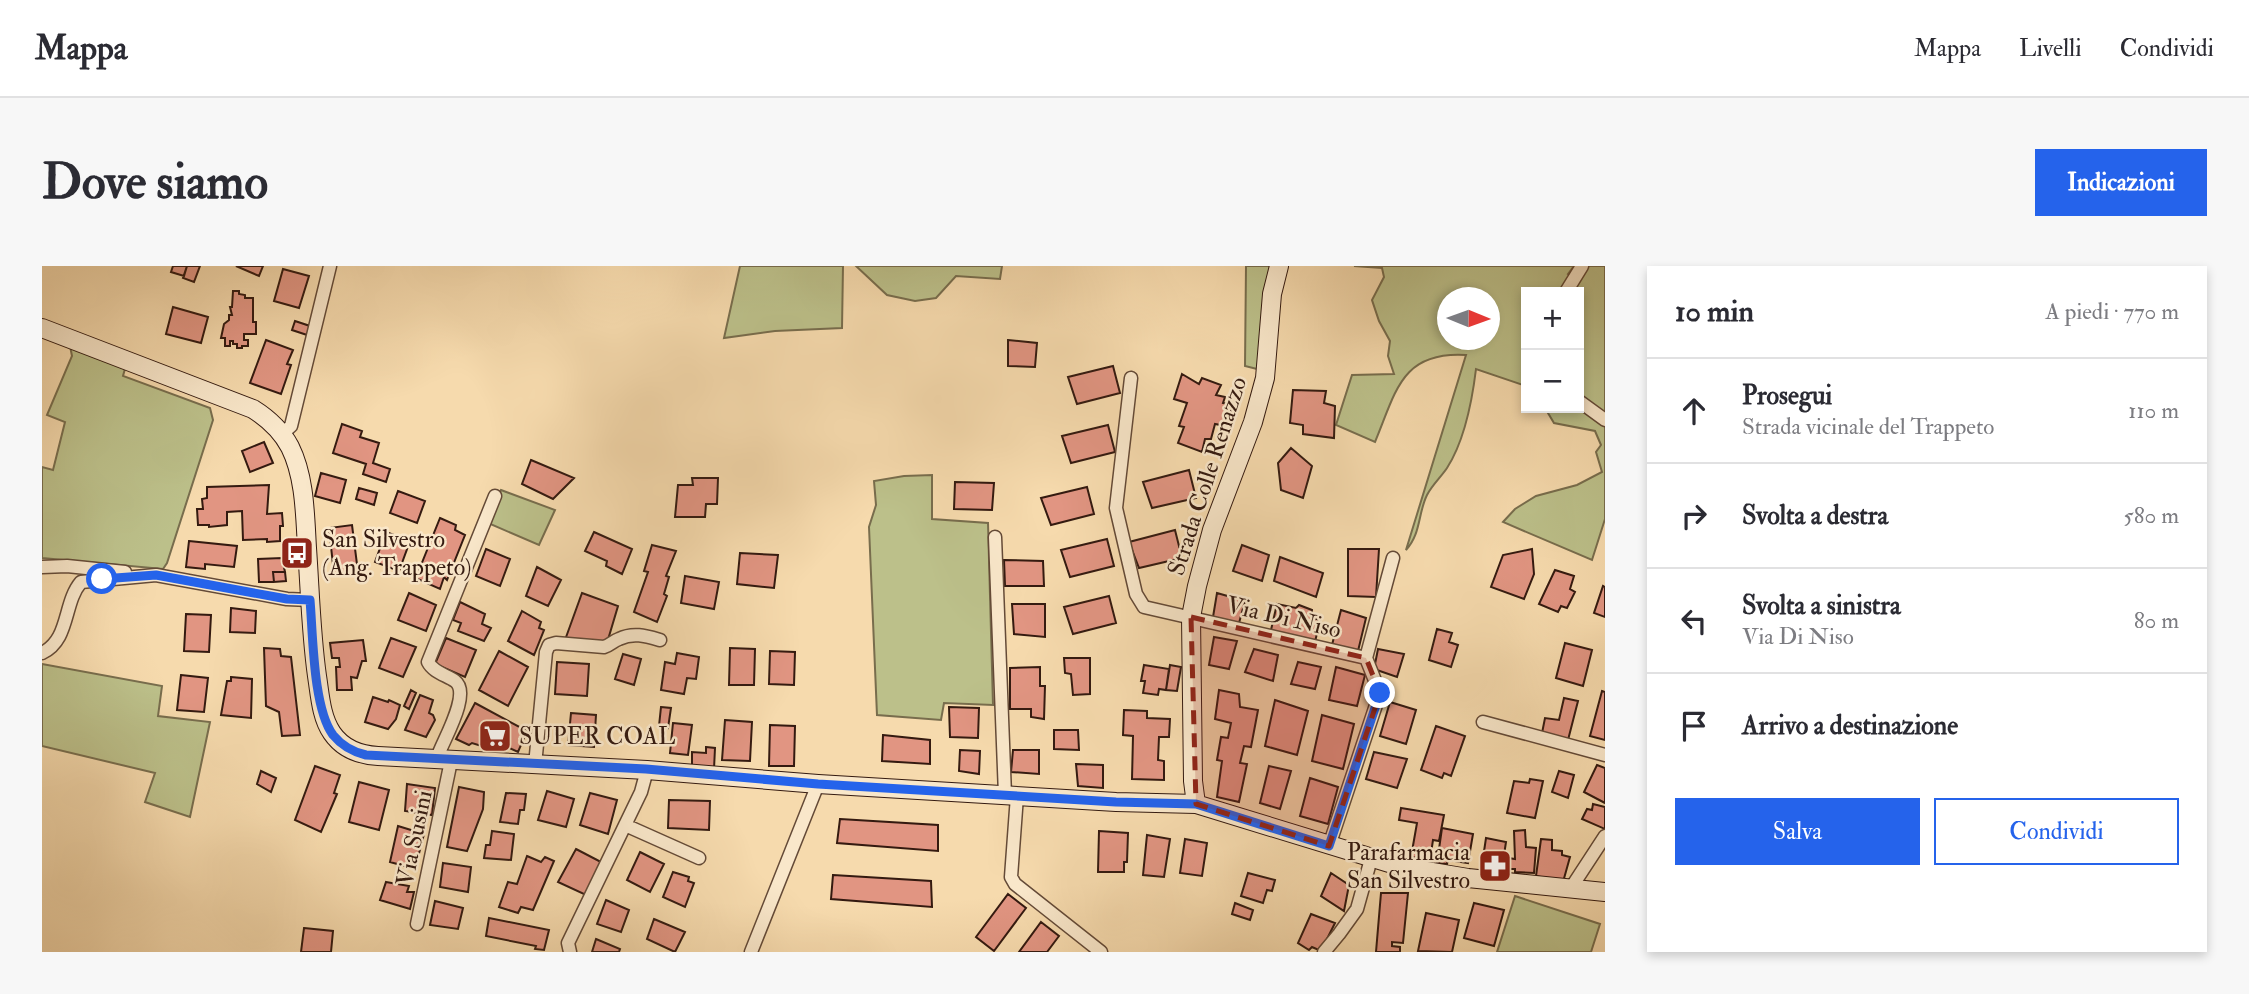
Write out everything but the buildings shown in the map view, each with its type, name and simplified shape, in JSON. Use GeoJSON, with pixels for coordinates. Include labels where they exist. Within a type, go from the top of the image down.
{"type":"FeatureCollection","features":[{"type":"Feature","properties":{"kind":"street"},"geometry":{"type":"LineString","coordinates":[[282,434],[291,426],[330,266]]}},
{"type":"Feature","properties":{"kind":"street","name":"Strada Colle Renazzo"},"geometry":{"type":"LineString","coordinates":[[1196,804],[1193,781],[1191,617],[1212,530],[1253,422],[1265,379],[1272,294],[1279,266]]}},
{"type":"Feature","properties":{"kind":"street"},"geometry":{"type":"LineString","coordinates":[[1569,287],[1582,266]]}},
{"type":"Feature","properties":{"kind":"street"},"geometry":{"type":"LineString","coordinates":[[42,328],[253,409],[282,434],[296,462],[304,502],[314,651],[321,702],[332,734],[342,744],[362,754],[445,761],[646,769],[818,784],[1011,796],[1196,804],[1371,859],[1435,874],[1571,888],[1604,896]]}},
{"type":"Feature","properties":{"kind":"street","name":"Strada Colle Renazzo"},"geometry":{"type":"LineString","coordinates":[[1131,378],[1116,508],[1136,594],[1144,607],[1191,617]]}},
{"type":"Feature","properties":{"kind":"street"},"geometry":{"type":"LineString","coordinates":[[1584,405],[1605,420]]}},
{"type":"Feature","properties":{"kind":"street","name":"Via Susini"},"geometry":{"type":"LineString","coordinates":[[417,924],[445,761],[439,753],[462,691],[458,683],[430,667],[428,662],[495,496]]}},
{"type":"Feature","properties":{"kind":"street"},"geometry":{"type":"LineString","coordinates":[[996,537],[1011,796],[1011,877],[1015,884],[1101,952]]}},
{"type":"Feature","properties":{"kind":"street","name":"Via Di Niso"},"geometry":{"type":"LineString","coordinates":[[1329,846],[1380,693],[1366,659],[1393,558]]}},
{"type":"Feature","properties":{"kind":"street"},"geometry":{"type":"LineString","coordinates":[[42,567],[67,566],[156,575],[287,599],[310,600]]}},
{"type":"Feature","properties":{"kind":"street"},"geometry":{"type":"LineString","coordinates":[[42,653],[59,638],[72,593],[81,582],[156,575]]}},
{"type":"Feature","properties":{"kind":"street","name":"Via Di Niso"},"geometry":{"type":"LineString","coordinates":[[1191,617],[1366,659]]}},
{"type":"Feature","properties":{"kind":"street"},"geometry":{"type":"LineString","coordinates":[[535,765],[546,652],[549,645],[556,643],[604,647],[617,639],[639,634],[660,640]]}},
{"type":"Feature","properties":{"kind":"street"},"geometry":{"type":"LineString","coordinates":[[1483,722],[1605,755]]}},
{"type":"Feature","properties":{"kind":"street"},"geometry":{"type":"LineString","coordinates":[[570,952],[568,943],[641,792],[646,769]]}},
{"type":"Feature","properties":{"kind":"street"},"geometry":{"type":"LineString","coordinates":[[751,952],[818,784]]}},
{"type":"Feature","properties":{"kind":"street"},"geometry":{"type":"LineString","coordinates":[[625,825],[699,858]]}},
{"type":"Feature","properties":{"kind":"street"},"geometry":{"type":"LineString","coordinates":[[1571,888],[1605,836]]}},
{"type":"Feature","properties":{"kind":"street"},"geometry":{"type":"LineString","coordinates":[[1324,952],[1357,909],[1371,859]]}},
{"type":"Feature","properties":{"kind":"highlighted area"},"geometry":{"type":"Polygon","coordinates":[[[1191,617],[1366,658],[1380,693],[1329,846],[1196,804],[1191,617]]]}},
{"type":"Feature","properties":{"kind":"green space"},"geometry":{"type":"Polygon","coordinates":[[[740,266],[843,266],[842,328],[775,331],[724,338],[740,266]]]}},
{"type":"Feature","properties":{"kind":"green space"},"geometry":{"type":"Polygon","coordinates":[[[856,266],[1002,266],[1000,279],[956,276],[936,298],[915,301],[887,295],[856,266]]]}},
{"type":"Feature","properties":{"kind":"green space"},"geometry":{"type":"Polygon","coordinates":[[[1246,266],[1274,266],[1257,369],[1245,366],[1246,266]]]}},
{"type":"Feature","properties":{"kind":"green space"},"geometry":{"type":"Polygon","coordinates":[[[1354,266],[1574,266],[1568,274],[1576,280],[1587,266],[1605,266],[1605,519],[1592,560],[1503,522],[1515,509],[1536,496],[1577,485],[1602,472],[1596,452],[1601,445],[1595,431],[1554,423],[1548,413],[1584,413],[1584,287],[1521,287],[1521,384],[1476,369],[1470,407],[1459,445],[1447,468],[1427,495],[1417,530],[1406,550],[1466,355],[1427,360],[1414,368],[1396,391],[1375,442],[1336,425],[1352,375],[1394,374],[1388,356],[1390,341],[1372,300],[1384,277],[1382,268],[1354,266]]]}},
{"type":"Feature","properties":{"kind":"green space"},"geometry":{"type":"Polygon","coordinates":[[[69,341],[126,365],[123,376],[210,408],[213,420],[163,569],[42,558],[42,467],[53,470],[65,422],[47,415],[72,356],[69,341]]]}},
{"type":"Feature","properties":{"kind":"green space"},"geometry":{"type":"Polygon","coordinates":[[[932,475],[932,519],[988,523],[993,705],[944,703],[941,720],[877,715],[869,527],[876,505],[874,481],[932,475]]]}},
{"type":"Feature","properties":{"kind":"green space"},"geometry":{"type":"Polygon","coordinates":[[[501,490],[555,510],[539,545],[488,523],[501,490]]]}},
{"type":"Feature","properties":{"kind":"green space"},"geometry":{"type":"Polygon","coordinates":[[[42,664],[162,686],[158,716],[210,722],[190,817],[145,802],[155,773],[42,746],[42,664]]]}},
{"type":"Feature","properties":{"kind":"green space"},"geometry":{"type":"Polygon","coordinates":[[[1515,896],[1600,924],[1591,952],[1497,952],[1515,896]]]}},
{"type":"Feature","properties":{"kind":"place","name":"San Silvestro (Ang. Trappeto)"},"geometry":{"type":"Point","coordinates":[297,553]}},
{"type":"Feature","properties":{"kind":"place","name":"SUPER COAL"},"geometry":{"type":"Point","coordinates":[495,736]}},
{"type":"Feature","properties":{"kind":"place","name":"Parafarmacia San Silvestro"},"geometry":{"type":"Point","coordinates":[1495,866]}},
{"type":"Feature","properties":{"kind":"route"},"geometry":{"type":"LineString","coordinates":[[102,579],[156,575],[287,599],[310,600],[323,713],[332,734],[342,744],[354,752],[366,755],[646,769],[818,784],[1116,802],[1196,804],[1329,846],[1380,693]]}}]}
